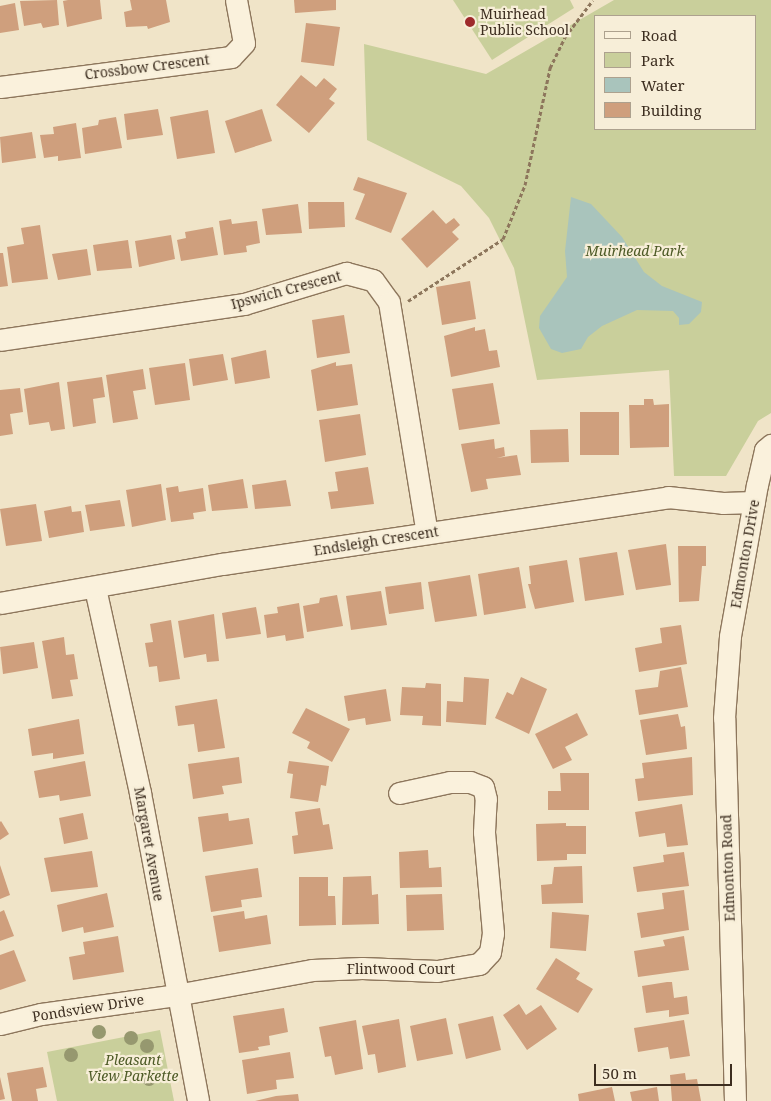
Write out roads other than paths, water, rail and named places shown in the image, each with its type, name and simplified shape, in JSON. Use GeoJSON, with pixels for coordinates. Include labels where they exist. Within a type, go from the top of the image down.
{"type":"FeatureCollection","features":[{"type":"Feature","properties":{"kind":"street","name":"Crossbow Crescent"},"geometry":{"type":"LineString","coordinates":[[0,87],[231,57],[244,42],[236,0]]}},
{"type":"Feature","properties":{"kind":"street","name":"Ipswich Crescent"},"geometry":{"type":"LineString","coordinates":[[0,340],[244,304],[346,273],[373,280],[389,302],[426,533]]}},
{"type":"Feature","properties":{"kind":"street","name":"Edmonton Drive"},"geometry":{"type":"LineString","coordinates":[[730,636],[765,450],[771,445]]}},
{"type":"Feature","properties":{"kind":"street","name":"Endsleigh Crescent"},"geometry":{"type":"LineString","coordinates":[[0,603],[95,588],[222,564],[668,497],[723,503],[754,502]]}},
{"type":"Feature","properties":{"kind":"street","name":"Margaret Avenue"},"geometry":{"type":"LineString","coordinates":[[95,588],[140,793],[176,995],[198,1101]]}},
{"type":"Feature","properties":{"kind":"street","name":"Edmonton Road"},"geometry":{"type":"LineString","coordinates":[[730,636],[724,718],[735,1101]]}},
{"type":"Feature","properties":{"kind":"street","name":"Flintwood Court"},"geometry":{"type":"LineString","coordinates":[[176,995],[312,970],[362,968],[437,971],[479,964],[490,952],[493,933],[484,832],[486,799],[483,787],[470,782],[450,782],[398,793]]}},
{"type":"Feature","properties":{"kind":"street","name":"Pondsview Drive"},"geometry":{"type":"LineString","coordinates":[[0,1024],[41,1014],[176,995]]}},
{"type":"Feature","properties":{"kind":"water"},"geometry":{"type":"Polygon","coordinates":[[[571,197],[591,204],[622,237],[644,272],[662,286],[702,302],[701,312],[689,324],[679,325],[679,318],[673,311],[637,310],[602,326],[588,337],[581,349],[562,353],[551,349],[539,328],[540,316],[567,277],[565,251],[571,197]]]}},
{"type":"Feature","properties":{"kind":"place","name":"Muirhead Public School"},"geometry":{"type":"Point","coordinates":[470,22]}},
{"type":"Feature","properties":{"kind":"park label","name":"Muirhead Park"},"geometry":{"type":"Point","coordinates":[635,251]}},
{"type":"Feature","properties":{"kind":"park label","name":"Pleasant View Parkette"},"geometry":{"type":"Point","coordinates":[133,1068]}}]}
